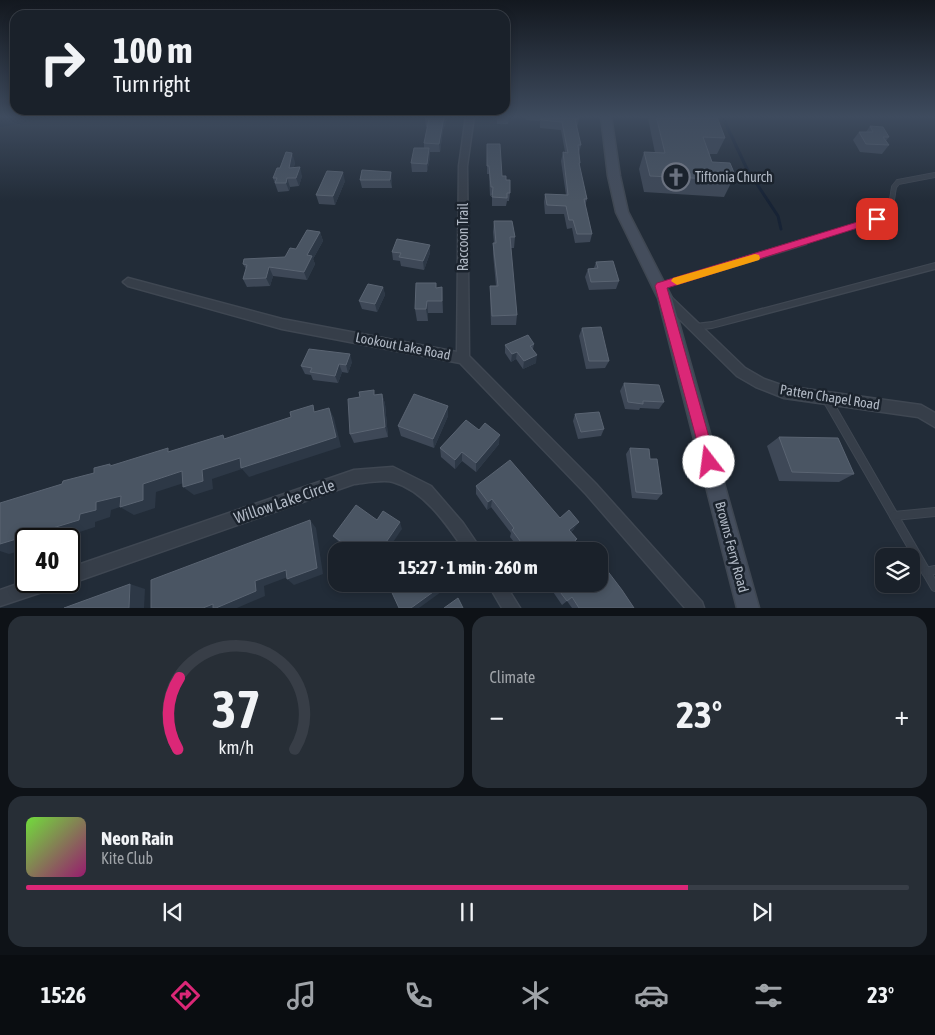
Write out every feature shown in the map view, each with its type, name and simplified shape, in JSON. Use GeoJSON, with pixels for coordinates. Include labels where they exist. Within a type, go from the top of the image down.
{"type":"FeatureCollection","features":[{"type":"Feature","properties":{"kind":"street","name":"Raccoon Trail"},"geometry":{"type":"LineString","coordinates":[[463,358],[463,166],[466,144]]}},
{"type":"Feature","properties":{"kind":"street","name":"Browns Ferry Road"},"geometry":{"type":"LineString","coordinates":[[610,144],[616,187],[622,212],[633,237],[649,262],[663,292],[748,608]]}},
{"type":"Feature","properties":{"kind":"street","name":"Lookout Lake Road"},"geometry":{"type":"LineString","coordinates":[[128,282],[282,324],[463,358],[591,489],[696,608]]}},
{"type":"Feature","properties":{"kind":"street","name":"Patten Chapel Road"},"geometry":{"type":"LineString","coordinates":[[663,292],[693,327],[741,372],[760,383],[784,392],[921,411],[935,421]]}},
{"type":"Feature","properties":{"kind":"street","name":"Willow Lake Circle"},"geometry":{"type":"LineString","coordinates":[[80,572],[354,477],[393,474],[426,491],[468,542]]}},
{"type":"Feature","properties":{"kind":"street"},"geometry":{"type":"LineString","coordinates":[[501,592],[512,608]]}},
{"type":"Feature","properties":{"kind":"street"},"geometry":{"type":"LineString","coordinates":[[0,598],[15,593]]}},
{"type":"Feature","properties":{"kind":"lane"},"geometry":{"type":"LineString","coordinates":[[663,292],[877,219],[889,212],[894,203],[894,187],[898,182],[935,175]]}},
{"type":"Feature","properties":{"kind":"lane"},"geometry":{"type":"LineString","coordinates":[[693,327],[721,322],[935,266]]}},
{"type":"Feature","properties":{"kind":"lane"},"geometry":{"type":"LineString","coordinates":[[827,398],[935,587]]}},
{"type":"Feature","properties":{"kind":"lane"},"geometry":{"type":"LineString","coordinates":[[894,516],[935,512]]}},
{"type":"Feature","properties":{"kind":"lane"},"geometry":{"type":"LineString","coordinates":[[926,572],[935,570]]}},
{"type":"Feature","properties":{"kind":"building"},"geometry":{"type":"Polygon","coordinates":[[[487,144],[500,144],[502,176],[506,176],[506,180],[510,180],[510,193],[507,193],[507,198],[492,197],[493,187],[491,187],[489,166],[487,166],[487,144]]]}},
{"type":"Feature","properties":{"kind":"building"},"geometry":{"type":"Polygon","coordinates":[[[566,144],[581,144],[578,145],[579,163],[587,199],[584,199],[592,234],[577,234],[573,220],[569,220],[566,206],[547,205],[545,194],[568,195],[563,152],[568,153],[566,144]]]}},
{"type":"Feature","properties":{"kind":"building"},"geometry":{"type":"Polygon","coordinates":[[[663,144],[706,144],[712,162],[730,163],[735,175],[730,175],[732,180],[650,176],[644,152],[665,153],[663,144]]]}},
{"type":"Feature","properties":{"kind":"building"},"geometry":{"type":"Polygon","coordinates":[[[414,148],[429,148],[427,164],[411,163],[414,148]]]}},
{"type":"Feature","properties":{"kind":"building"},"geometry":{"type":"Polygon","coordinates":[[[286,152],[292,153],[289,168],[300,167],[296,178],[287,178],[286,183],[275,183],[277,178],[273,178],[277,168],[280,168],[286,152]]]}},
{"type":"Feature","properties":{"kind":"building"},"geometry":{"type":"Polygon","coordinates":[[[362,170],[391,172],[390,180],[360,180],[362,170]]]}},
{"type":"Feature","properties":{"kind":"building"},"geometry":{"type":"Polygon","coordinates":[[[327,171],[343,172],[333,196],[316,195],[327,171]]]}},
{"type":"Feature","properties":{"kind":"building"},"geometry":{"type":"Polygon","coordinates":[[[494,221],[512,221],[515,237],[510,237],[517,315],[492,316],[490,286],[498,286],[493,243],[496,243],[494,221]]]}},
{"type":"Feature","properties":{"kind":"building"},"geometry":{"type":"Polygon","coordinates":[[[307,230],[320,232],[307,255],[312,256],[304,272],[269,267],[266,278],[243,279],[247,265],[243,264],[244,259],[285,257],[290,248],[296,249],[307,230]]]}},
{"type":"Feature","properties":{"kind":"building"},"geometry":{"type":"Polygon","coordinates":[[[397,239],[430,245],[423,261],[399,257],[401,253],[392,252],[397,239]]]}},
{"type":"Feature","properties":{"kind":"building"},"geometry":{"type":"Polygon","coordinates":[[[613,261],[619,281],[591,282],[588,269],[598,268],[596,262],[613,261]]]}},
{"type":"Feature","properties":{"kind":"building"},"geometry":{"type":"Polygon","coordinates":[[[416,283],[436,283],[436,288],[442,287],[442,301],[427,301],[426,309],[415,309],[416,283]]]}},
{"type":"Feature","properties":{"kind":"building"},"geometry":{"type":"Polygon","coordinates":[[[368,284],[383,287],[375,304],[359,301],[368,284]]]}},
{"type":"Feature","properties":{"kind":"building"},"geometry":{"type":"Polygon","coordinates":[[[601,327],[609,361],[589,361],[582,328],[601,327]]]}},
{"type":"Feature","properties":{"kind":"building"},"geometry":{"type":"Polygon","coordinates":[[[528,335],[534,344],[530,346],[537,355],[524,361],[517,352],[512,354],[505,345],[528,335]]]}},
{"type":"Feature","properties":{"kind":"building"},"geometry":{"type":"Polygon","coordinates":[[[309,349],[350,354],[346,365],[339,364],[335,376],[310,372],[312,368],[301,366],[309,349]]]}},
{"type":"Feature","properties":{"kind":"building"},"geometry":{"type":"Polygon","coordinates":[[[624,383],[659,385],[664,402],[643,401],[643,404],[628,402],[624,383]]]}},
{"type":"Feature","properties":{"kind":"building"},"geometry":{"type":"Polygon","coordinates":[[[374,390],[374,395],[382,394],[385,427],[350,434],[348,399],[360,397],[359,392],[374,390]]]}},
{"type":"Feature","properties":{"kind":"building"},"geometry":{"type":"Polygon","coordinates":[[[414,394],[448,406],[433,439],[398,426],[414,394]]]}},
{"type":"Feature","properties":{"kind":"building"},"geometry":{"type":"Polygon","coordinates":[[[313,405],[314,412],[329,408],[336,437],[241,468],[240,458],[202,470],[203,481],[183,487],[182,471],[143,484],[143,500],[120,507],[121,496],[96,502],[96,510],[80,514],[79,520],[53,528],[15,528],[15,539],[0,544],[0,503],[62,484],[63,481],[94,473],[94,468],[110,464],[110,466],[168,448],[168,452],[223,435],[224,439],[291,417],[290,412],[313,405]]]}},
{"type":"Feature","properties":{"kind":"building"},"geometry":{"type":"Polygon","coordinates":[[[599,412],[604,429],[581,432],[575,414],[599,412]]]}},
{"type":"Feature","properties":{"kind":"building"},"geometry":{"type":"Polygon","coordinates":[[[466,420],[479,430],[485,423],[500,435],[476,463],[462,452],[455,460],[440,448],[466,420]]]}},
{"type":"Feature","properties":{"kind":"building"},"geometry":{"type":"Polygon","coordinates":[[[779,437],[838,438],[854,474],[792,472],[779,437]]]}},
{"type":"Feature","properties":{"kind":"building"},"geometry":{"type":"Polygon","coordinates":[[[630,448],[649,449],[650,459],[657,459],[662,494],[636,492],[630,448]]]}},
{"type":"Feature","properties":{"kind":"building"},"geometry":{"type":"Polygon","coordinates":[[[510,460],[560,518],[569,510],[579,522],[569,530],[577,539],[575,540],[576,542],[521,542],[512,530],[514,528],[492,499],[488,502],[476,486],[510,460]]]}},
{"type":"Feature","properties":{"kind":"building"},"geometry":{"type":"Polygon","coordinates":[[[356,505],[377,520],[383,511],[400,522],[386,542],[342,542],[333,536],[356,505]]]}},
{"type":"Feature","properties":{"kind":"building"},"geometry":{"type":"Polygon","coordinates":[[[310,520],[317,568],[287,579],[286,570],[255,581],[256,591],[216,608],[213,608],[213,604],[203,608],[151,608],[151,580],[310,520]]]}},
{"type":"Feature","properties":{"kind":"building"},"geometry":{"type":"Polygon","coordinates":[[[608,572],[634,608],[579,608],[572,597],[567,601],[560,592],[608,592],[608,572]]]}},
{"type":"Feature","properties":{"kind":"building"},"geometry":{"type":"Polygon","coordinates":[[[130,584],[129,608],[64,608],[130,584]]]}},
{"type":"Feature","properties":{"kind":"building"},"geometry":{"type":"Polygon","coordinates":[[[392,592],[433,592],[411,608],[399,608],[392,592]]]}},
{"type":"Feature","properties":{"kind":"building"},"geometry":{"type":"Polygon","coordinates":[[[458,598],[463,608],[444,608],[458,598]]]}},
{"type":"Feature","properties":{"kind":"waterway"},"geometry":{"type":"LineString","coordinates":[[735,144],[747,169],[778,216],[781,229]]}},
{"type":"Feature","properties":{"kind":"slow traffic"},"geometry":{"type":"LineString","coordinates":[[677,281],[755,258]]}},
{"type":"Feature","properties":{"kind":"place","name":"Tiftonia Church"},"geometry":{"type":"Point","coordinates":[676,177]}},
{"type":"Feature","properties":{"kind":"route"},"geometry":{"type":"LineString","coordinates":[[709,462],[661,286],[877,219]]}}]}
